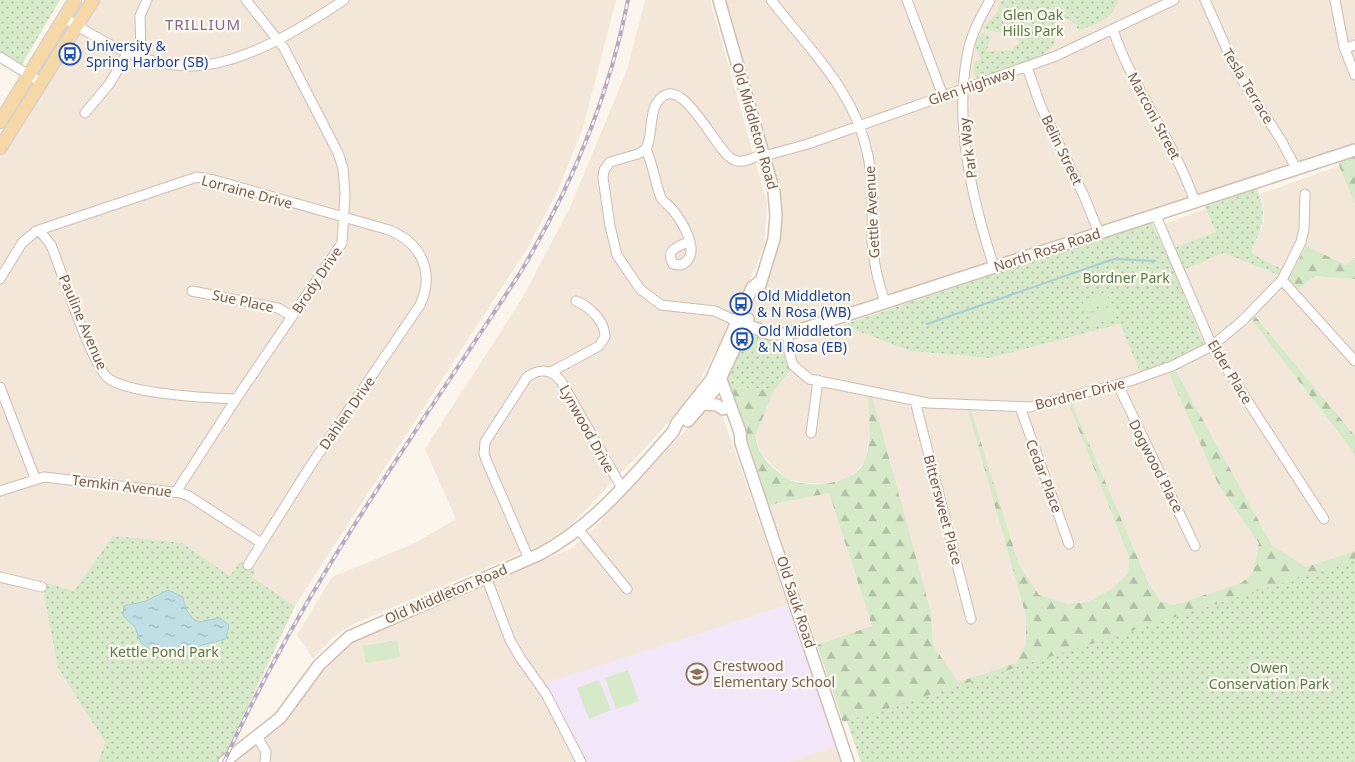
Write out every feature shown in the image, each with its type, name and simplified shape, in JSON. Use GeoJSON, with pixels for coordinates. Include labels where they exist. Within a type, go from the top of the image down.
{"type":"FeatureCollection","features":[{"type":"Feature","properties":{"kind":"main road"},"geometry":{"type":"LineString","coordinates":[[0,122],[75,0]]}},
{"type":"Feature","properties":{"kind":"main road"},"geometry":{"type":"LineString","coordinates":[[0,148],[93,0]]}},
{"type":"Feature","properties":{"kind":"street"},"geometry":{"type":"LineString","coordinates":[[141,57],[140,16],[147,0]]}},
{"type":"Feature","properties":{"kind":"street","name":"Brody Drive"},"geometry":{"type":"LineString","coordinates":[[176,492],[342,243],[345,218],[343,168],[338,153],[284,48],[246,0]]}},
{"type":"Feature","properties":{"kind":"street"},"geometry":{"type":"LineString","coordinates":[[64,18],[141,57],[174,65],[206,65],[278,40],[344,0]]}},
{"type":"Feature","properties":{"kind":"street","name":"Old Middleton Road"},"geometry":{"type":"LineString","coordinates":[[673,432],[682,427],[704,404],[716,383],[742,323],[758,292],[759,282],[774,239],[776,216],[774,192],[719,0]]}},
{"type":"Feature","properties":{"kind":"street","name":"Gettle Avenue"},"geometry":{"type":"LineString","coordinates":[[771,0],[833,75],[860,125],[869,158],[875,266],[885,302]]}},
{"type":"Feature","properties":{"kind":"street"},"geometry":{"type":"LineString","coordinates":[[907,0],[943,96]]}},
{"type":"Feature","properties":{"kind":"street","name":"Park Way"},"geometry":{"type":"LineString","coordinates":[[990,0],[972,36],[967,55],[963,89],[969,166],[994,267]]}},
{"type":"Feature","properties":{"kind":"street","name":"Glen Highway"},"geometry":{"type":"LineString","coordinates":[[646,149],[656,104],[664,97],[673,95],[687,102],[729,158],[740,162],[860,125],[1027,67],[1056,56],[1174,0]]}},
{"type":"Feature","properties":{"kind":"street","name":"Tesla Terrace"},"geometry":{"type":"LineString","coordinates":[[1205,0],[1237,72],[1281,140],[1296,168]]}},
{"type":"Feature","properties":{"kind":"street"},"geometry":{"type":"LineString","coordinates":[[1335,0],[1345,49],[1355,75]]}},
{"type":"Feature","properties":{"kind":"street","name":"Marconi Street"},"geometry":{"type":"LineString","coordinates":[[1113,30],[1135,83],[1175,155],[1195,202]]}},
{"type":"Feature","properties":{"kind":"street"},"geometry":{"type":"LineString","coordinates":[[1345,49],[1355,45]]}},
{"type":"Feature","properties":{"kind":"street"},"geometry":{"type":"LineString","coordinates":[[85,112],[110,83],[128,52]]}},
{"type":"Feature","properties":{"kind":"street"},"geometry":{"type":"LineString","coordinates":[[0,57],[40,82]]}},
{"type":"Feature","properties":{"kind":"street","name":"Belin Street"},"geometry":{"type":"LineString","coordinates":[[1027,67],[1041,108],[1084,196],[1099,233]]}},
{"type":"Feature","properties":{"kind":"street"},"geometry":{"type":"LineString","coordinates":[[688,242],[687,232],[672,209],[663,200],[646,149],[638,154],[610,162],[605,166],[603,174],[613,244],[622,266],[640,289],[661,305],[715,311],[742,323]]}},
{"type":"Feature","properties":{"kind":"street","name":"North Rosa Road"},"geometry":{"type":"LineString","coordinates":[[742,323],[771,334],[788,334],[1355,150]]}},
{"type":"Feature","properties":{"kind":"street","name":"Lorraine Drive"},"geometry":{"type":"LineString","coordinates":[[39,230],[197,177],[396,233],[412,244],[421,255]]}},
{"type":"Feature","properties":{"kind":"street","name":"Bordner Drive"},"geometry":{"type":"LineString","coordinates":[[788,334],[789,352],[796,370],[809,379],[915,401],[1030,407],[1118,385],[1150,375],[1212,346],[1242,321],[1282,280],[1301,242],[1304,229],[1305,194]]}},
{"type":"Feature","properties":{"kind":"street","name":"Elder Place"},"geometry":{"type":"LineString","coordinates":[[1155,214],[1212,346],[1324,519]]}},
{"type":"Feature","properties":{"kind":"street"},"geometry":{"type":"LineString","coordinates":[[0,279],[22,243],[39,230]]}},
{"type":"Feature","properties":{"kind":"street","name":"Pauline Avenue"},"geometry":{"type":"LineString","coordinates":[[39,230],[51,245],[95,357],[106,377],[125,387],[236,400]]}},
{"type":"Feature","properties":{"kind":"street","name":"Dahlen Drive"},"geometry":{"type":"LineString","coordinates":[[248,565],[420,305],[426,290],[427,276],[421,255]]}},
{"type":"Feature","properties":{"kind":"street"},"geometry":{"type":"LineString","coordinates":[[1282,280],[1355,361]]}},
{"type":"Feature","properties":{"kind":"street","name":"Sue Place"},"geometry":{"type":"LineString","coordinates":[[192,291],[278,308],[292,316]]}},
{"type":"Feature","properties":{"kind":"street"},"geometry":{"type":"LineString","coordinates":[[529,559],[487,462],[484,448],[485,442],[527,377],[538,371],[551,372],[599,346],[605,337],[604,330],[594,314],[576,301]]}},
{"type":"Feature","properties":{"kind":"street","name":"Lynwood Drive"},"geometry":{"type":"LineString","coordinates":[[551,372],[561,381],[622,488]]}},
{"type":"Feature","properties":{"kind":"street"},"geometry":{"type":"LineString","coordinates":[[811,433],[818,380]]}},
{"type":"Feature","properties":{"kind":"street","name":"Old Middleton Road"},"geometry":{"type":"LineString","coordinates":[[224,762],[254,740],[287,710],[318,666],[340,643],[373,625],[529,559],[559,544],[579,530],[622,488],[673,432],[677,423],[716,383]]}},
{"type":"Feature","properties":{"kind":"street","name":"Old Sauk Road"},"geometry":{"type":"LineString","coordinates":[[716,383],[724,409],[735,434],[742,442]]}},
{"type":"Feature","properties":{"kind":"street","name":"Old Sauk Road"},"geometry":{"type":"LineString","coordinates":[[716,383],[740,432],[848,762]]}},
{"type":"Feature","properties":{"kind":"street","name":"Dogwood Place"},"geometry":{"type":"LineString","coordinates":[[1118,385],[1195,546]]}},
{"type":"Feature","properties":{"kind":"street"},"geometry":{"type":"LineString","coordinates":[[0,387],[35,478]]}},
{"type":"Feature","properties":{"kind":"street","name":"Bittersweet Place"},"geometry":{"type":"LineString","coordinates":[[915,401],[971,619]]}},
{"type":"Feature","properties":{"kind":"street"},"geometry":{"type":"LineString","coordinates":[[704,404],[724,409]]}},
{"type":"Feature","properties":{"kind":"street","name":"Cedar Place"},"geometry":{"type":"LineString","coordinates":[[1020,407],[1069,544]]}},
{"type":"Feature","properties":{"kind":"street","name":"Temkin Avenue"},"geometry":{"type":"LineString","coordinates":[[0,491],[35,478],[49,478],[176,492],[189,496],[261,544]]}},
{"type":"Feature","properties":{"kind":"street"},"geometry":{"type":"LineString","coordinates":[[579,530],[627,589]]}},
{"type":"Feature","properties":{"kind":"street"},"geometry":{"type":"LineString","coordinates":[[0,577],[42,587]]}},
{"type":"Feature","properties":{"kind":"street"},"geometry":{"type":"LineString","coordinates":[[486,577],[510,640],[546,694],[581,762]]}},
{"type":"Feature","properties":{"kind":"street"},"geometry":{"type":"LineString","coordinates":[[254,740],[266,752],[265,762]]}},
{"type":"Feature","properties":{"kind":"shaded area"},"geometry":{"type":"Polygon","coordinates":[[[100,0],[616,0],[583,128],[558,190],[528,247],[295,606],[252,577],[241,561],[230,577],[182,543],[74,591],[47,583],[58,668],[105,742],[98,762],[0,762],[0,158],[100,0]]]}},
{"type":"Feature","properties":{"kind":"shaded area"},"geometry":{"type":"Polygon","coordinates":[[[645,0],[710,0],[767,203],[764,247],[736,312],[697,387],[688,400],[647,446],[565,531],[543,544],[355,623],[333,637],[313,659],[297,635],[332,577],[413,544],[456,519],[425,449],[523,297],[571,205],[627,70],[645,0]]]}},
{"type":"Feature","properties":{"kind":"shaded area"},"geometry":{"type":"Polygon","coordinates":[[[719,0],[1355,0],[1355,150],[788,334],[746,325],[758,292],[776,215],[719,0]]]}},
{"type":"Feature","properties":{"kind":"shaded area"},"geometry":{"type":"Polygon","coordinates":[[[1339,166],[1355,202],[1355,258],[1347,266],[1306,246],[1295,291],[1316,276],[1355,279],[1355,436],[1255,316],[1251,319],[1355,454],[1355,551],[1306,567],[1272,545],[1176,371],[1169,374],[1219,485],[1259,543],[1252,574],[1241,583],[1174,605],[1160,601],[1148,582],[1071,401],[1129,557],[1128,574],[1113,588],[1088,602],[1068,604],[1039,595],[1019,565],[971,411],[969,410],[1026,616],[1026,644],[1016,663],[958,682],[933,645],[931,613],[868,396],[870,430],[865,462],[848,479],[830,484],[806,483],[787,479],[761,454],[755,436],[775,389],[797,364],[793,351],[795,345],[842,325],[910,351],[990,358],[1120,324],[1140,372],[1204,345],[1175,273],[1224,253],[1279,274],[1282,268],[1251,253],[1264,222],[1263,203],[1260,194],[1339,166]]]}},
{"type":"Feature","properties":{"kind":"shaded area"},"geometry":{"type":"Polygon","coordinates":[[[1205,209],[1216,232],[1174,248],[1164,224],[1205,209]]]}},
{"type":"Feature","properties":{"kind":"shaded area"},"geometry":{"type":"Polygon","coordinates":[[[707,410],[718,410],[724,420],[788,605],[607,664],[581,762],[232,762],[258,738],[340,643],[540,554],[544,560],[572,548],[595,527],[700,415],[707,410]]]}},
{"type":"Feature","properties":{"kind":"shaded area"},"geometry":{"type":"Polygon","coordinates":[[[829,493],[872,627],[817,645],[769,505],[829,493]]]}},
{"type":"Feature","properties":{"kind":"shaded area","name":"Crestwood Elementary School"},"geometry":{"type":"Polygon","coordinates":[[[796,602],[842,744],[788,762],[581,762],[540,685],[796,602]]]}},
{"type":"Feature","properties":{"kind":"shaded area"},"geometry":{"type":"Polygon","coordinates":[[[842,744],[848,762],[788,762],[842,744]]]}},
{"type":"Feature","properties":{"kind":"green space"},"geometry":{"type":"Polygon","coordinates":[[[0,0],[60,0],[19,69],[0,57],[0,0]]]}},
{"type":"Feature","properties":{"kind":"green space","name":"Glen Oak Hills Park"},"geometry":{"type":"Polygon","coordinates":[[[1001,0],[1118,0],[1116,7],[1108,17],[1078,31],[1076,24],[1066,18],[1056,23],[1055,44],[1042,56],[979,79],[974,75],[974,62],[981,60],[974,44],[982,33],[991,37],[986,52],[1012,50],[1020,42],[1013,35],[982,29],[998,11],[1001,0]]]}},
{"type":"Feature","properties":{"kind":"green space"},"geometry":{"type":"Polygon","coordinates":[[[1355,156],[1355,203],[1337,161],[1355,156]]]}},
{"type":"Feature","properties":{"kind":"green space","name":"Bordner Park"},"geometry":{"type":"Polygon","coordinates":[[[1257,188],[1263,214],[1261,228],[1251,253],[1282,269],[1279,275],[1224,253],[1175,273],[1204,345],[1178,359],[1140,372],[1120,324],[990,358],[910,351],[842,325],[1151,222],[1165,251],[1216,232],[1204,206],[1257,188]]]}},
{"type":"Feature","properties":{"kind":"green space"},"geometry":{"type":"Polygon","coordinates":[[[1306,246],[1346,265],[1355,258],[1355,279],[1316,276],[1295,291],[1289,281],[1306,246]]]}},
{"type":"Feature","properties":{"kind":"green space"},"geometry":{"type":"Polygon","coordinates":[[[1106,292],[1110,303],[1086,311],[1082,300],[1106,292]]]}},
{"type":"Feature","properties":{"kind":"green space"},"geometry":{"type":"Polygon","coordinates":[[[1111,306],[1115,318],[1091,325],[1087,314],[1111,306]]]}},
{"type":"Feature","properties":{"kind":"green space"},"geometry":{"type":"Polygon","coordinates":[[[1255,316],[1355,436],[1355,454],[1251,319],[1255,316]]]}},
{"type":"Feature","properties":{"kind":"green space"},"geometry":{"type":"Polygon","coordinates":[[[752,335],[775,341],[784,348],[791,370],[775,389],[730,387],[727,381],[745,338],[752,335]]]}},
{"type":"Feature","properties":{"kind":"green space"},"geometry":{"type":"Polygon","coordinates":[[[1176,371],[1272,545],[1306,567],[1355,551],[1355,601],[861,762],[847,721],[843,722],[817,645],[872,626],[829,493],[769,505],[730,387],[775,389],[755,436],[758,448],[766,460],[783,476],[795,482],[806,484],[830,483],[842,480],[860,468],[865,460],[869,444],[868,395],[872,396],[931,613],[933,645],[958,682],[1016,663],[1026,644],[1026,616],[968,410],[971,410],[1019,565],[1039,595],[1068,604],[1088,602],[1113,588],[1128,573],[1129,557],[1068,402],[1071,401],[1148,582],[1160,601],[1174,605],[1241,583],[1252,574],[1259,543],[1219,486],[1169,374],[1176,371]]]}},
{"type":"Feature","properties":{"kind":"green space","name":"Kettle Pond Park"},"geometry":{"type":"Polygon","coordinates":[[[113,536],[182,543],[230,576],[240,561],[255,571],[252,577],[295,606],[224,757],[216,762],[98,762],[105,742],[58,668],[44,594],[47,583],[74,591],[113,536]]]}},
{"type":"Feature","properties":{"kind":"green space","name":"Owen Conservation Park"},"geometry":{"type":"Polygon","coordinates":[[[1355,560],[1355,762],[861,762],[847,721],[1355,560]]]}},
{"type":"Feature","properties":{"kind":"green space"},"geometry":{"type":"Polygon","coordinates":[[[397,640],[400,657],[366,663],[363,646],[397,640]]]}},
{"type":"Feature","properties":{"kind":"green space"},"geometry":{"type":"Polygon","coordinates":[[[628,670],[639,701],[616,709],[605,678],[628,670]]]}},
{"type":"Feature","properties":{"kind":"green space"},"geometry":{"type":"Polygon","coordinates":[[[599,680],[611,710],[589,719],[577,688],[599,680]]]}},
{"type":"Feature","properties":{"kind":"water"},"geometry":{"type":"Polygon","coordinates":[[[168,590],[183,597],[188,611],[198,622],[220,618],[229,625],[226,639],[202,645],[187,656],[180,658],[165,651],[150,649],[141,643],[135,627],[123,616],[124,606],[146,601],[168,590]]]}},
{"type":"Feature","properties":{"kind":"waterway"},"geometry":{"type":"LineString","coordinates":[[927,324],[1114,259],[1155,261]]}},
{"type":"Feature","properties":{"kind":"railway"},"geometry":{"type":"LineString","coordinates":[[224,762],[255,697],[325,573],[401,452],[520,273],[539,241],[572,175],[599,107],[620,36],[628,0]]}},
{"type":"Feature","properties":{"kind":"place","name":"University & Spring Harbor (SB)"},"geometry":{"type":"Point","coordinates":[70,54]}},
{"type":"Feature","properties":{"kind":"place","name":"Old Middleton & N Rosa (WB)"},"geometry":{"type":"Point","coordinates":[741,304]}},
{"type":"Feature","properties":{"kind":"place","name":"Old Middleton & N Rosa (EB)"},"geometry":{"type":"Point","coordinates":[742,339]}},
{"type":"Feature","properties":{"kind":"place","name":"Crestwood Elementary School"},"geometry":{"type":"Point","coordinates":[697,674]}},
{"type":"Feature","properties":{"kind":"district","name":"TRILLIUM"},"geometry":{"type":"Point","coordinates":[203,25]}}]}
